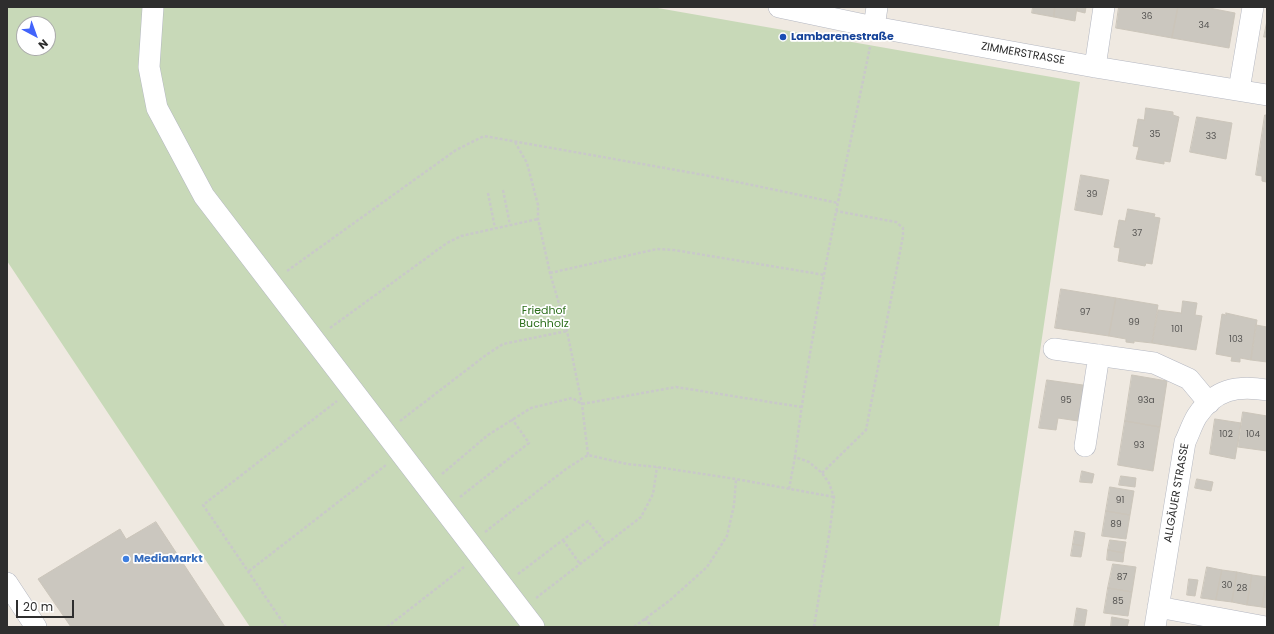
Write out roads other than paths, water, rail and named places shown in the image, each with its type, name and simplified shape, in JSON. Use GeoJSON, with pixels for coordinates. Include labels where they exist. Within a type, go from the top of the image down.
{"type":"FeatureCollection","features":[{"type":"Feature","properties":{"kind":"street"},"geometry":{"type":"LineString","coordinates":[[152,7],[149,67],[157,108],[204,196],[534,627]]}},
{"type":"Feature","properties":{"kind":"street","name":"ZIMMERSTRASSE"},"geometry":{"type":"LineString","coordinates":[[779,7],[876,17],[1095,67],[1267,95]]}},
{"type":"Feature","properties":{"kind":"street"},"geometry":{"type":"LineString","coordinates":[[1095,67],[1104,7]]}},
{"type":"Feature","properties":{"kind":"street"},"geometry":{"type":"LineString","coordinates":[[1239,90],[1253,7]]}},
{"type":"Feature","properties":{"kind":"street"},"geometry":{"type":"LineString","coordinates":[[1054,349],[1154,363],[1189,379],[1209,403]]}},
{"type":"Feature","properties":{"kind":"street"},"geometry":{"type":"LineString","coordinates":[[1085,446],[1100,355]]}},
{"type":"Feature","properties":{"kind":"street","name":"ALLGÄUER STRASSE"},"geometry":{"type":"LineString","coordinates":[[1156,617],[1185,442],[1197,416],[1213,397],[1234,388],[1267,390]]}},
{"type":"Feature","properties":{"kind":"street"},"geometry":{"type":"LineString","coordinates":[[7,583],[36,627]]}},
{"type":"Feature","properties":{"kind":"street"},"geometry":{"type":"LineString","coordinates":[[1156,617],[1266,627]]}},
{"type":"Feature","properties":{"kind":"place","name":"Lambarenestraße"},"geometry":{"type":"Point","coordinates":[783,37]}},
{"type":"Feature","properties":{"kind":"place","name":"MediaMarkt"},"geometry":{"type":"Point","coordinates":[126,559]}},
{"type":"Feature","properties":{"kind":"park label","name":"Friedhof Buchholz"},"geometry":{"type":"Point","coordinates":[544,317]}}]}
